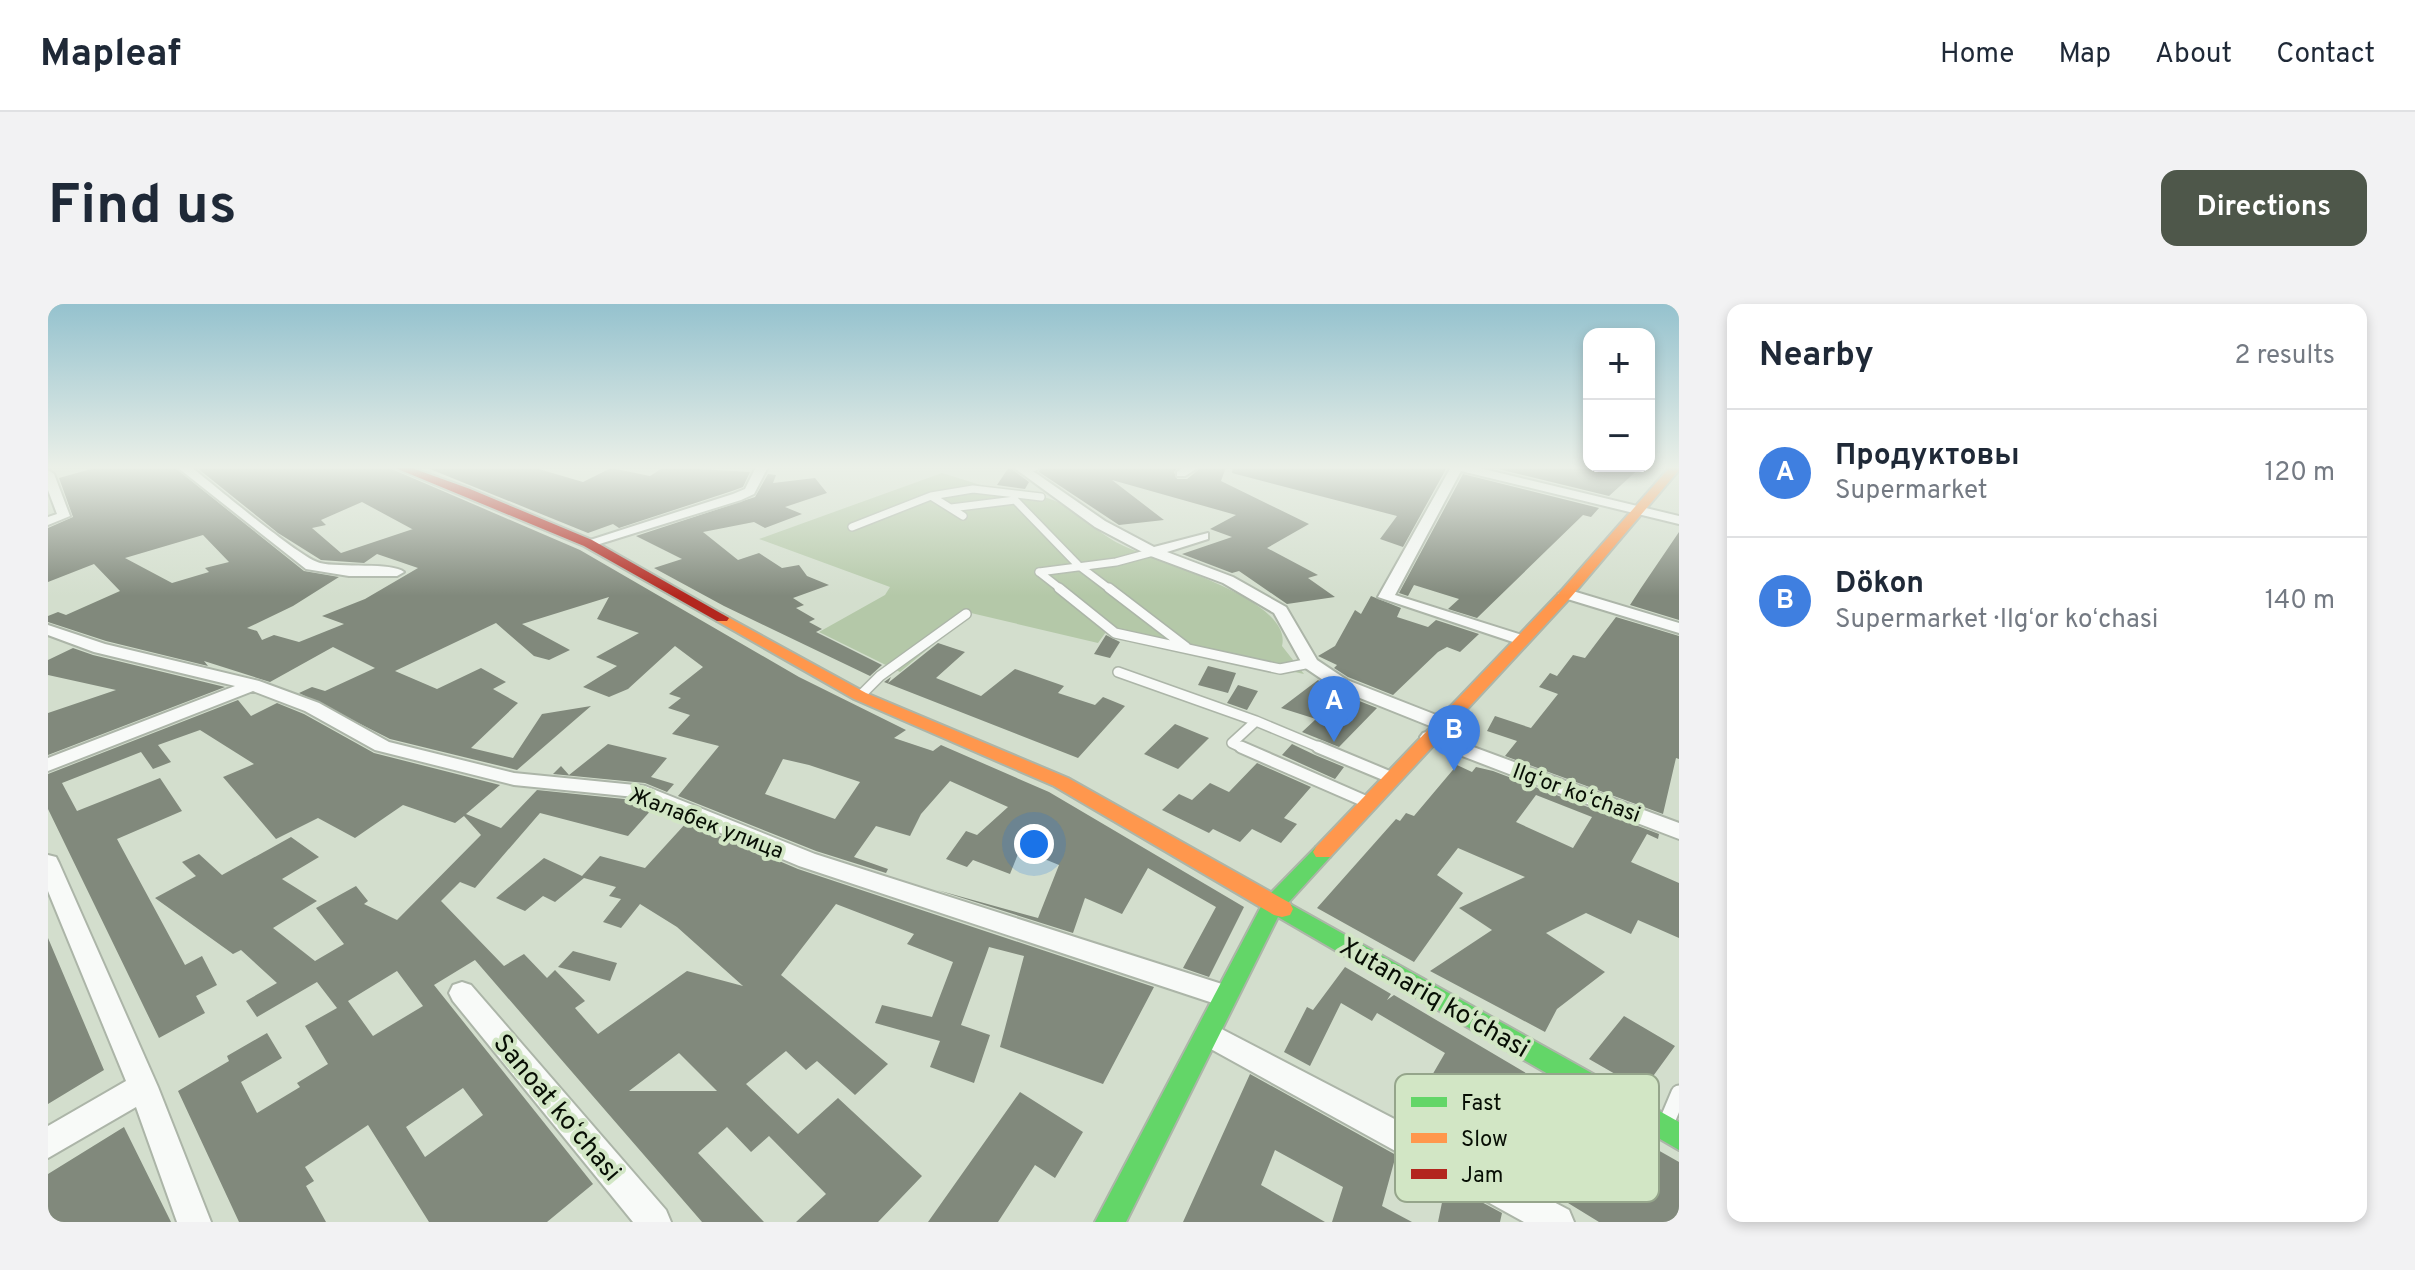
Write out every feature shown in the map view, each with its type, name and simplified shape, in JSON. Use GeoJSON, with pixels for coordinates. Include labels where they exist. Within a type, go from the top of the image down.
{"type":"FeatureCollection","features":[{"type":"Feature","properties":{"kind":"street"},"geometry":{"type":"LineString","coordinates":[[48,521],[64,516],[62,510]]}},
{"type":"Feature","properties":{"kind":"street"},"geometry":{"type":"LineString","coordinates":[[238,510],[311,566],[349,572],[397,572]]}},
{"type":"Feature","properties":{"kind":"street","name":"Xutanariq koʻchasi"},"geometry":{"type":"LineString","coordinates":[[510,510],[588,543],[860,696],[1061,782],[1569,1074]]}},
{"type":"Feature","properties":{"kind":"street"},"geometry":{"type":"LineString","coordinates":[[588,543],[695,510]]}},
{"type":"Feature","properties":{"kind":"street"},"geometry":{"type":"LineString","coordinates":[[1082,510],[1100,524],[1153,552],[1228,580],[1280,610],[1310,663]]}},
{"type":"Feature","properties":{"kind":"street"},"geometry":{"type":"LineString","coordinates":[[1434,510],[1386,597],[1522,640]]}},
{"type":"Feature","properties":{"kind":"street"},"geometry":{"type":"LineString","coordinates":[[1110,1222],[1210,1035],[1225,996],[1273,905],[1566,594],[1640,510],[1679,520]]}},
{"type":"Feature","properties":{"kind":"street"},"geometry":{"type":"LineString","coordinates":[[1153,552],[1203,536]]}},
{"type":"Feature","properties":{"kind":"street"},"geometry":{"type":"LineString","coordinates":[[1566,594],[1679,628]]}},
{"type":"Feature","properties":{"kind":"street","name":"Жалабек улица"},"geometry":{"type":"LineString","coordinates":[[48,630],[100,648],[253,685],[312,707],[382,746],[514,779],[638,791],[807,860],[1225,996]]}},
{"type":"Feature","properties":{"kind":"street","name":"Ilgʻor koʻchasi"},"geometry":{"type":"LineString","coordinates":[[1310,663],[1341,684],[1527,775],[1613,802],[1679,832]]}},
{"type":"Feature","properties":{"kind":"street"},"geometry":{"type":"LineString","coordinates":[[48,765],[253,685]]}},
{"type":"Feature","properties":{"kind":"street"},"geometry":{"type":"LineString","coordinates":[[48,863],[143,1087],[194,1222]]}},
{"type":"Feature","properties":{"kind":"street","name":"Sanoat koʻchasi"},"geometry":{"type":"LineString","coordinates":[[462,993],[654,1222]]}},
{"type":"Feature","properties":{"kind":"street"},"geometry":{"type":"LineString","coordinates":[[1210,1035],[1395,1136]]}},
{"type":"Feature","properties":{"kind":"street"},"geometry":{"type":"LineString","coordinates":[[48,1143],[143,1087]]}},
{"type":"Feature","properties":{"kind":"street"},"geometry":{"type":"LineString","coordinates":[[1515,1202],[1544,1218]]}},
{"type":"Feature","properties":{"kind":"lane"},"geometry":{"type":"LineString","coordinates":[[852,527],[896,510]]}},
{"type":"Feature","properties":{"kind":"lane"},"geometry":{"type":"LineString","coordinates":[[954,510],[963,516]]}},
{"type":"Feature","properties":{"kind":"lane"},"geometry":{"type":"LineString","coordinates":[[1025,510],[1078,565],[1188,649]]}},
{"type":"Feature","properties":{"kind":"lane"},"geometry":{"type":"LineString","coordinates":[[1153,552],[1141,559],[1039,572],[1115,633],[1280,669],[1310,663]]}},
{"type":"Feature","properties":{"kind":"lane"},"geometry":{"type":"LineString","coordinates":[[860,696],[880,676],[966,614]]}},
{"type":"Feature","properties":{"kind":"lane"},"geometry":{"type":"LineString","coordinates":[[1118,672],[1256,721],[1391,778]]}},
{"type":"Feature","properties":{"kind":"lane"},"geometry":{"type":"LineString","coordinates":[[1256,721],[1232,743],[1367,802]]}},
{"type":"Feature","properties":{"kind":"lane"},"geometry":{"type":"LineString","coordinates":[[1672,1133],[1679,1093]]}},
{"type":"Feature","properties":{"kind":"green space"},"geometry":{"type":"Polygon","coordinates":[[[840,510],[1071,510],[1114,541],[1215,583],[1266,612],[1280,628],[1282,646],[1304,674],[1106,632],[1098,643],[971,613],[900,672],[819,632],[885,595],[890,587],[759,539],[840,510]]]}},
{"type":"Feature","properties":{"kind":"building"},"geometry":{"type":"Polygon","coordinates":[[[70,510],[228,510],[304,571],[339,577],[293,606],[247,628],[257,631],[262,640],[274,635],[299,642],[344,624],[322,616],[365,599],[418,568],[377,554],[364,563],[321,560],[278,533],[249,510],[344,510],[321,520],[326,525],[312,528],[341,553],[413,529],[377,510],[487,510],[580,550],[799,677],[906,730],[894,738],[933,751],[941,745],[1049,792],[1244,907],[1209,977],[1183,968],[1216,907],[1148,868],[1122,914],[1085,898],[1073,933],[937,890],[1038,918],[1059,865],[1020,849],[1010,874],[973,860],[967,867],[946,859],[966,831],[977,835],[1008,807],[950,781],[921,814],[910,836],[876,826],[854,857],[888,869],[886,873],[816,851],[678,796],[719,746],[672,734],[690,715],[668,708],[681,698],[669,694],[703,667],[675,646],[628,689],[609,697],[583,687],[617,666],[596,657],[639,633],[597,619],[609,597],[522,624],[570,650],[549,660],[534,656],[496,623],[395,671],[437,689],[481,668],[506,682],[493,689],[518,703],[471,748],[513,758],[542,714],[591,706],[517,770],[390,739],[299,693],[312,687],[325,691],[375,668],[333,647],[270,682],[204,661],[208,666],[106,641],[48,622],[48,616],[58,612],[66,615],[120,591],[94,564],[48,582],[48,528],[73,517],[70,510]],[[203,535],[125,558],[172,583],[209,572],[205,568],[229,562],[203,535]],[[783,759],[765,794],[835,819],[860,782],[809,765],[783,759]]]}},
{"type":"Feature","properties":{"kind":"building"},"geometry":{"type":"Polygon","coordinates":[[[531,510],[674,510],[619,528],[613,524],[588,533],[531,510]]]}},
{"type":"Feature","properties":{"kind":"building"},"geometry":{"type":"Polygon","coordinates":[[[716,510],[792,510],[802,514],[765,528],[754,522],[703,532],[738,560],[759,553],[782,568],[799,565],[807,576],[829,585],[793,598],[804,605],[796,608],[815,619],[809,622],[822,629],[816,632],[882,665],[870,676],[724,606],[654,568],[682,559],[636,536],[716,510]]]}},
{"type":"Feature","properties":{"kind":"building"},"geometry":{"type":"Polygon","coordinates":[[[1096,510],[1151,510],[1164,520],[1119,525],[1096,510]]]}},
{"type":"Feature","properties":{"kind":"building"},"geometry":{"type":"Polygon","coordinates":[[[1218,510],[1280,510],[1309,524],[1267,548],[1318,575],[1308,578],[1335,597],[1287,604],[1239,571],[1232,573],[1182,554],[1232,537],[1210,529],[1236,515],[1218,510]]]}},
{"type":"Feature","properties":{"kind":"building"},"geometry":{"type":"Polygon","coordinates":[[[1373,510],[1423,510],[1403,547],[1380,539],[1397,516],[1373,510]]]}},
{"type":"Feature","properties":{"kind":"building"},"geometry":{"type":"Polygon","coordinates":[[[1444,510],[1597,510],[1591,517],[1583,515],[1477,618],[1448,609],[1459,599],[1414,585],[1408,596],[1399,593],[1444,510]]]}},
{"type":"Feature","properties":{"kind":"building"},"geometry":{"type":"Polygon","coordinates":[[[1679,532],[1679,620],[1630,605],[1679,532]]]}},
{"type":"Feature","properties":{"kind":"building"},"geometry":{"type":"Polygon","coordinates":[[[1371,596],[1401,608],[1397,617],[1428,627],[1436,620],[1479,634],[1460,652],[1447,647],[1438,652],[1393,695],[1348,677],[1334,668],[1337,665],[1318,656],[1335,646],[1355,610],[1361,614],[1371,596]]]}},
{"type":"Feature","properties":{"kind":"building"},"geometry":{"type":"Polygon","coordinates":[[[1616,617],[1679,636],[1679,759],[1676,758],[1663,814],[1505,756],[1517,741],[1487,731],[1495,716],[1531,728],[1558,694],[1539,687],[1550,673],[1557,676],[1573,655],[1585,658],[1616,617]]]}},
{"type":"Feature","properties":{"kind":"building"},"geometry":{"type":"Polygon","coordinates":[[[1106,635],[1120,642],[1110,658],[1094,654],[1106,635]]]}},
{"type":"Feature","properties":{"kind":"building"},"geometry":{"type":"Polygon","coordinates":[[[938,643],[965,652],[936,678],[981,696],[1015,669],[1064,686],[1058,693],[1095,705],[1103,697],[1125,706],[1078,758],[884,682],[891,677],[888,683],[938,643]]]}},
{"type":"Feature","properties":{"kind":"building"},"geometry":{"type":"Polygon","coordinates":[[[73,648],[225,687],[48,755],[48,713],[116,690],[48,675],[48,660],[73,648]]]}},
{"type":"Feature","properties":{"kind":"building"},"geometry":{"type":"Polygon","coordinates":[[[1208,666],[1236,673],[1228,693],[1198,685],[1208,666]]]}},
{"type":"Feature","properties":{"kind":"building"},"geometry":{"type":"Polygon","coordinates":[[[1318,680],[1334,691],[1377,708],[1339,747],[1302,732],[1316,719],[1281,708],[1318,680]]]}},
{"type":"Feature","properties":{"kind":"building"},"geometry":{"type":"Polygon","coordinates":[[[1238,685],[1258,691],[1247,710],[1227,703],[1238,685]]]}},
{"type":"Feature","properties":{"kind":"building"},"geometry":{"type":"Polygon","coordinates":[[[238,700],[251,716],[277,703],[304,714],[374,753],[500,785],[466,814],[501,828],[537,790],[634,800],[653,808],[628,836],[540,813],[475,888],[460,882],[441,901],[504,966],[524,954],[547,978],[555,970],[585,1001],[575,1008],[598,1034],[687,971],[743,986],[677,927],[640,904],[621,928],[603,922],[621,899],[609,896],[616,887],[584,878],[555,902],[543,896],[525,911],[496,898],[544,858],[582,876],[600,856],[645,868],[687,822],[798,869],[1154,987],[1103,1084],[1000,1047],[1024,956],[989,947],[961,1025],[990,1035],[974,1083],[930,1067],[940,1041],[875,1023],[882,1005],[932,1017],[953,962],[907,944],[914,934],[836,904],[781,975],[888,1064],[855,1095],[817,1061],[806,1070],[786,1051],[746,1084],[798,1134],[838,1098],[922,1176],[878,1222],[796,1222],[826,1194],[769,1136],[751,1152],[727,1127],[698,1153],[764,1222],[702,1222],[475,960],[434,985],[593,1184],[547,1222],[429,1222],[368,1125],[305,1167],[314,1181],[306,1186],[326,1222],[239,1222],[178,1091],[229,1061],[227,1056],[267,1033],[282,1058],[241,1082],[257,1113],[300,1087],[297,1083],[328,1064],[305,1026],[337,1008],[317,982],[257,1017],[246,1001],[277,983],[241,950],[233,954],[155,898],[196,876],[182,862],[199,854],[222,875],[291,837],[319,857],[282,879],[317,901],[273,928],[315,961],[344,944],[316,908],[356,886],[368,901],[364,904],[397,920],[481,835],[464,816],[455,823],[403,805],[355,838],[318,818],[276,839],[223,777],[254,764],[200,730],[158,745],[171,762],[153,769],[141,752],[62,783],[77,811],[160,778],[182,811],[117,839],[185,965],[202,956],[217,985],[196,996],[205,1013],[159,1038],[48,809],[48,774],[238,700]],[[397,971],[348,1001],[373,1036],[423,1006],[397,971]],[[679,1053],[629,1091],[717,1091],[679,1053]],[[463,1088],[406,1127],[425,1157],[483,1115],[463,1088]]]}},
{"type":"Feature","properties":{"kind":"building"},"geometry":{"type":"Polygon","coordinates":[[[1175,724],[1209,738],[1178,769],[1144,754],[1175,724]]]}},
{"type":"Feature","properties":{"kind":"building"},"geometry":{"type":"Polygon","coordinates":[[[608,744],[667,758],[651,777],[674,784],[667,792],[645,783],[553,774],[561,766],[569,775],[608,744]]]}},
{"type":"Feature","properties":{"kind":"building"},"geometry":{"type":"Polygon","coordinates":[[[1292,744],[1344,767],[1335,779],[1282,755],[1292,744]]]}},
{"type":"Feature","properties":{"kind":"building"},"geometry":{"type":"Polygon","coordinates":[[[1257,763],[1311,787],[1284,818],[1297,824],[1281,843],[1252,829],[1240,842],[1213,829],[1209,833],[1162,810],[1179,794],[1192,800],[1210,783],[1229,792],[1257,763]]]}},
{"type":"Feature","properties":{"kind":"building"},"geometry":{"type":"Polygon","coordinates":[[[1457,765],[1472,772],[1476,767],[1493,771],[1659,834],[1658,839],[1647,834],[1631,862],[1679,883],[1679,938],[1638,920],[1631,934],[1586,913],[1546,933],[1605,972],[1557,1009],[1545,1032],[1430,971],[1492,930],[1459,908],[1525,877],[1458,848],[1437,875],[1463,893],[1414,962],[1317,908],[1396,819],[1400,821],[1406,813],[1414,816],[1457,765]],[[1536,795],[1516,822],[1573,848],[1592,817],[1536,795]]]}},
{"type":"Feature","properties":{"kind":"building"},"geometry":{"type":"Polygon","coordinates":[[[48,938],[104,1070],[48,1104],[48,938]]]}},
{"type":"Feature","properties":{"kind":"building"},"geometry":{"type":"Polygon","coordinates":[[[573,951],[617,963],[610,981],[558,967],[573,951]]]}},
{"type":"Feature","properties":{"kind":"building"},"geometry":{"type":"Polygon","coordinates":[[[1345,967],[1391,994],[1387,1000],[1394,995],[1528,1074],[1433,1074],[1445,1053],[1377,1013],[1372,1021],[1341,1003],[1310,1066],[1284,1052],[1307,1007],[1313,1010],[1345,967]]]}},
{"type":"Feature","properties":{"kind":"building"},"geometry":{"type":"Polygon","coordinates":[[[1624,1016],[1675,1046],[1655,1074],[1615,1074],[1589,1059],[1624,1016]]]}},
{"type":"Feature","properties":{"kind":"building"},"geometry":{"type":"Polygon","coordinates":[[[1250,1074],[1395,1154],[1382,1206],[1412,1222],[1332,1222],[1343,1187],[1275,1150],[1261,1185],[1325,1222],[1183,1222],[1250,1074]]]}},
{"type":"Feature","properties":{"kind":"building"},"geometry":{"type":"Polygon","coordinates":[[[1020,1092],[1083,1132],[1055,1178],[1035,1165],[998,1222],[928,1222],[1020,1092]]]}},
{"type":"Feature","properties":{"kind":"building"},"geometry":{"type":"Polygon","coordinates":[[[124,1127],[171,1222],[48,1222],[48,1174],[124,1127]]]}},
{"type":"Feature","properties":{"kind":"building"},"geometry":{"type":"Polygon","coordinates":[[[1659,1151],[1679,1162],[1679,1222],[1599,1222],[1566,1202],[1659,1202],[1659,1151]]]}},
{"type":"Feature","properties":{"kind":"building"},"geometry":{"type":"Polygon","coordinates":[[[1442,1202],[1481,1202],[1502,1213],[1500,1222],[1438,1222],[1442,1202]]]}},
{"type":"Feature","properties":{"kind":"traffic: fast"},"geometry":{"type":"LineString","coordinates":[[1110,1222],[1273,905],[1323,852]]}},
{"type":"Feature","properties":{"kind":"traffic: fast"},"geometry":{"type":"LineString","coordinates":[[1282,909],[1569,1074]]}},
{"type":"Feature","properties":{"kind":"traffic: fast"},"geometry":{"type":"LineString","coordinates":[[1659,1126],[1679,1137]]}},
{"type":"Feature","properties":{"kind":"traffic: slow"},"geometry":{"type":"LineString","coordinates":[[1323,852],[1566,594],[1639,510]]}},
{"type":"Feature","properties":{"kind":"traffic: slow"},"geometry":{"type":"LineString","coordinates":[[722,618],[860,696],[1061,782],[1282,909]]}},
{"type":"Feature","properties":{"kind":"traffic: jam"},"geometry":{"type":"LineString","coordinates":[[510,510],[588,543],[722,618]]}},
{"type":"Feature","properties":{"kind":"place","name":"Продуктовы"},"geometry":{"type":"Point","coordinates":[1334,742]}},
{"type":"Feature","properties":{"kind":"place","name":"Dökon"},"geometry":{"type":"Point","coordinates":[1454,771]}}]}
